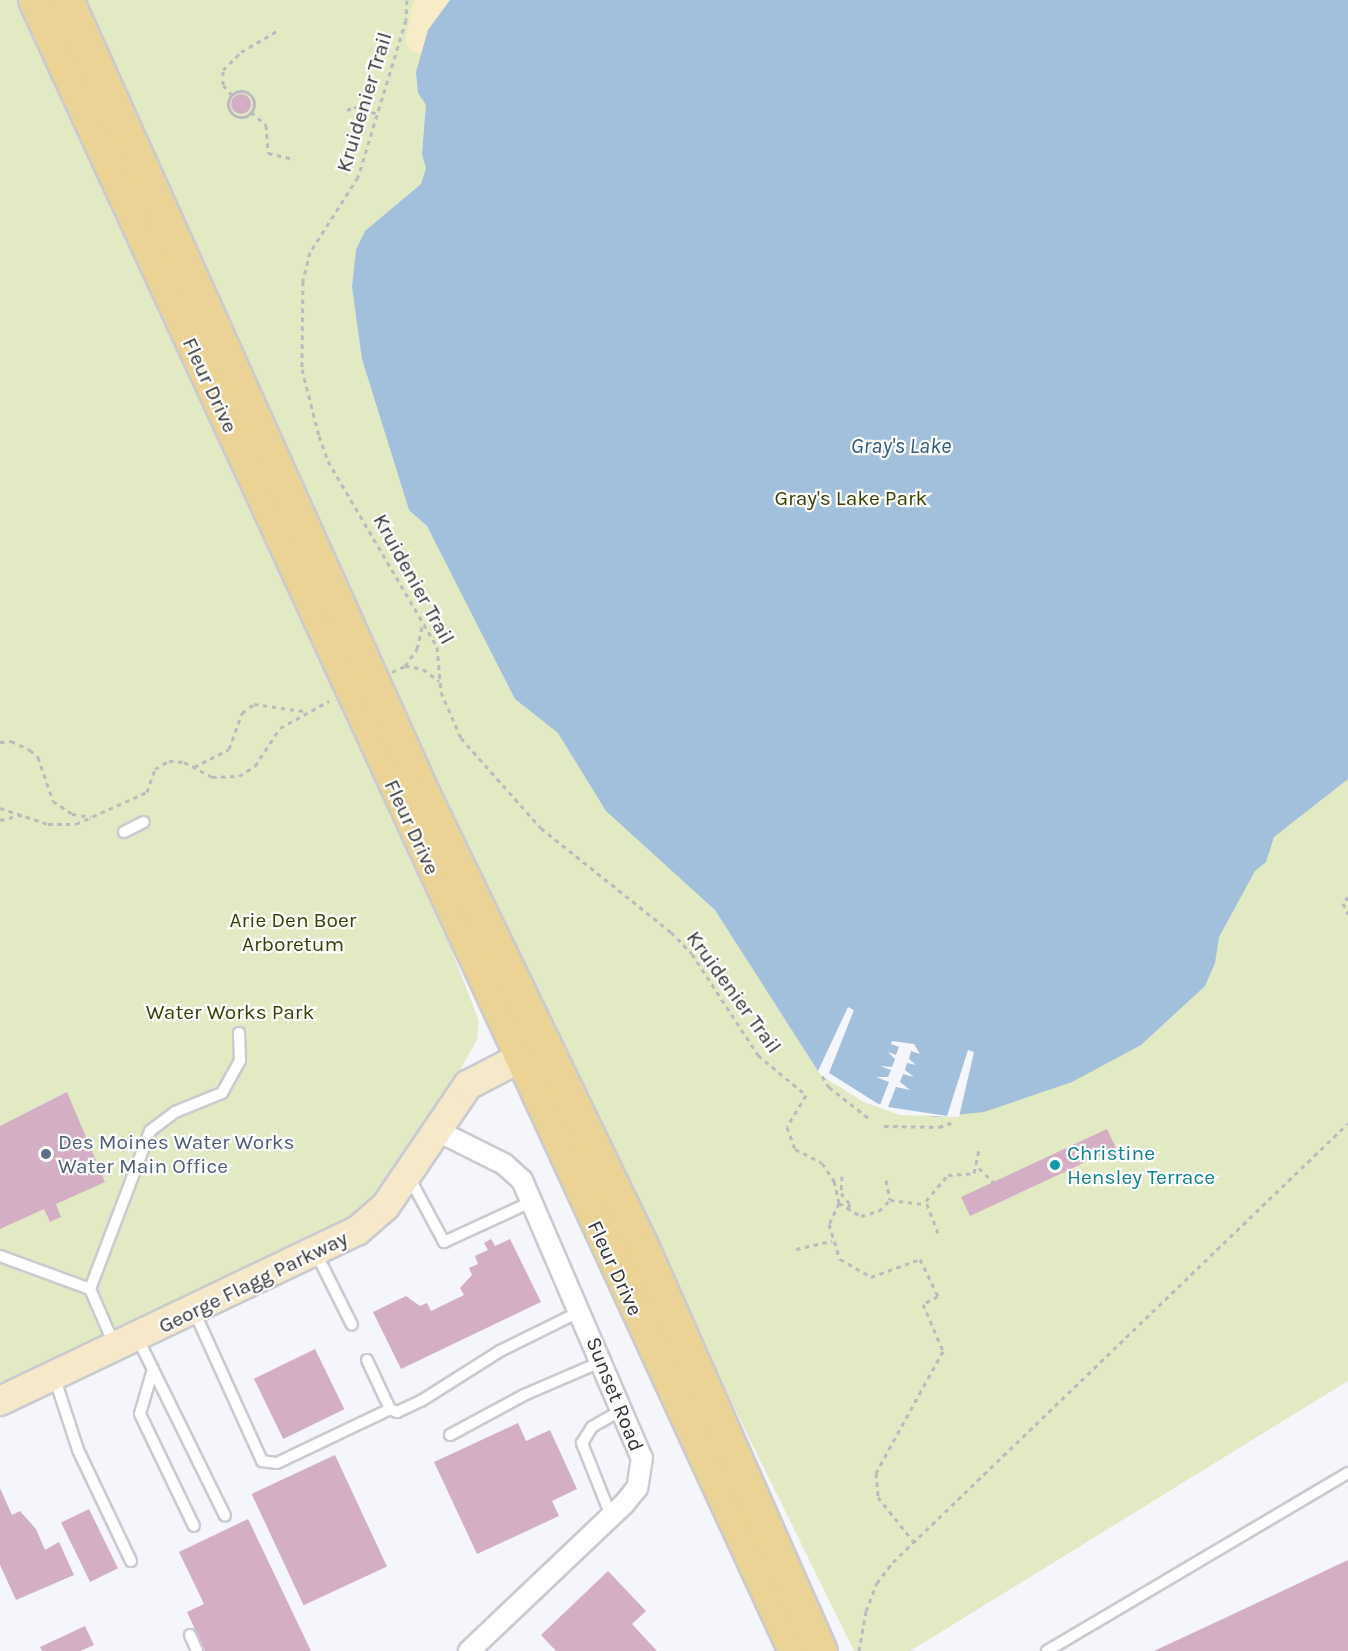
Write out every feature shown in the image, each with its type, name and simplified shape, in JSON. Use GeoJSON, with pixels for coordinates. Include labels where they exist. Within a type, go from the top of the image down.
{"type":"FeatureCollection","features":[{"type":"Feature","properties":{"kind":"main road","name":"Fleur Drive"},"geometry":{"type":"LineString","coordinates":[[35,0],[518,1058],[777,1585],[821,1651]]}},
{"type":"Feature","properties":{"kind":"main road","name":"Fleur Drive"},"geometry":{"type":"LineString","coordinates":[[67,0],[425,797],[643,1248],[777,1585],[795,1651]]}},
{"type":"Feature","properties":{"kind":"street","name":"George Flagg Parkway"},"geometry":{"type":"LineString","coordinates":[[0,1401],[357,1232],[385,1207],[468,1085],[546,1045]]}},
{"type":"Feature","properties":{"kind":"street","name":"Sunset Road"},"geometry":{"type":"LineString","coordinates":[[436,1130],[513,1170],[533,1201],[637,1439],[642,1474],[637,1488],[611,1516],[470,1651]]}},
{"type":"Feature","properties":{"kind":"lane"},"geometry":{"type":"LineString","coordinates":[[124,832],[144,822]]}},
{"type":"Feature","properties":{"kind":"lane"},"geometry":{"type":"LineString","coordinates":[[90,1289],[152,1125],[222,1093],[240,1061],[239,1033]]}},
{"type":"Feature","properties":{"kind":"lane"},"geometry":{"type":"LineString","coordinates":[[407,1174],[444,1242],[533,1201]]}},
{"type":"Feature","properties":{"kind":"lane"},"geometry":{"type":"LineString","coordinates":[[316,1253],[352,1325]]}},
{"type":"Feature","properties":{"kind":"lane"},"geometry":{"type":"LineString","coordinates":[[0,1256],[90,1289],[126,1342],[153,1369],[225,1516]]}},
{"type":"Feature","properties":{"kind":"lane"},"geometry":{"type":"LineString","coordinates":[[194,1311],[262,1461],[277,1463],[390,1409]]}},
{"type":"Feature","properties":{"kind":"lane"},"geometry":{"type":"LineString","coordinates":[[367,1360],[390,1409],[398,1412],[421,1401],[500,1351],[581,1311]]}},
{"type":"Feature","properties":{"kind":"lane"},"geometry":{"type":"LineString","coordinates":[[450,1435],[524,1395],[603,1361]]}},
{"type":"Feature","properties":{"kind":"lane"},"geometry":{"type":"LineString","coordinates":[[153,1369],[140,1414],[194,1526]]}},
{"type":"Feature","properties":{"kind":"lane"},"geometry":{"type":"LineString","coordinates":[[54,1376],[78,1450],[131,1561]]}},
{"type":"Feature","properties":{"kind":"lane"},"geometry":{"type":"LineString","coordinates":[[611,1516],[582,1443],[592,1427],[624,1408]]}},
{"type":"Feature","properties":{"kind":"lane"},"geometry":{"type":"LineString","coordinates":[[1047,1651],[1348,1473]]}},
{"type":"Feature","properties":{"kind":"lane"},"geometry":{"type":"LineString","coordinates":[[190,1635],[197,1651]]}},
{"type":"Feature","properties":{"kind":"path","name":"Kruidenier Trail"},"geometry":{"type":"LineString","coordinates":[[407,0],[406,20],[358,177],[310,252],[302,302],[302,369],[328,461],[437,647],[439,681],[456,730],[541,828],[671,932],[692,954],[758,1055],[806,1095],[789,1118],[790,1141],[795,1149],[827,1170],[839,1203]]}},
{"type":"Feature","properties":{"kind":"path"},"geometry":{"type":"LineString","coordinates":[[232,95],[223,85],[223,70],[241,52],[277,31]]}},
{"type":"Feature","properties":{"kind":"path"},"geometry":{"type":"LineString","coordinates":[[251,112],[240,117],[231,113],[228,104],[232,95],[241,92],[250,96],[251,112],[266,125],[268,153],[294,159]]}},
{"type":"Feature","properties":{"kind":"path"},"geometry":{"type":"LineString","coordinates":[[347,110],[354,107],[378,114]]}},
{"type":"Feature","properties":{"kind":"path"},"geometry":{"type":"LineString","coordinates":[[392,672],[405,666],[417,649],[423,623]]}},
{"type":"Feature","properties":{"kind":"path"},"geometry":{"type":"LineString","coordinates":[[405,666],[423,669],[439,681]]}},
{"type":"Feature","properties":{"kind":"path"},"geometry":{"type":"LineString","coordinates":[[0,808],[65,825],[98,816],[147,792],[150,776],[162,765],[177,760],[221,779],[248,772],[280,728],[304,711],[329,701]]}},
{"type":"Feature","properties":{"kind":"path"},"geometry":{"type":"LineString","coordinates":[[194,767],[229,749],[242,713],[254,704],[304,711]]}},
{"type":"Feature","properties":{"kind":"path"},"geometry":{"type":"LineString","coordinates":[[0,742],[21,744],[38,757],[46,788],[61,808],[83,818],[98,816]]}},
{"type":"Feature","properties":{"kind":"path"},"geometry":{"type":"LineString","coordinates":[[0,820],[24,815]]}},
{"type":"Feature","properties":{"kind":"path"},"geometry":{"type":"LineString","coordinates":[[1348,897],[1343,903],[1348,914]]}},
{"type":"Feature","properties":{"kind":"path"},"geometry":{"type":"LineString","coordinates":[[822,1076],[829,1087],[871,1120]]}},
{"type":"Feature","properties":{"kind":"path"},"geometry":{"type":"LineString","coordinates":[[884,1126],[917,1128],[951,1123]]}},
{"type":"Feature","properties":{"kind":"path"},"geometry":{"type":"LineString","coordinates":[[858,1651],[877,1583],[913,1541],[1348,1123]]}},
{"type":"Feature","properties":{"kind":"path"},"geometry":{"type":"LineString","coordinates":[[979,1150],[979,1168],[994,1183]]}},
{"type":"Feature","properties":{"kind":"path"},"geometry":{"type":"LineString","coordinates":[[925,1204],[944,1177],[969,1176],[979,1168]]}},
{"type":"Feature","properties":{"kind":"path"},"geometry":{"type":"LineString","coordinates":[[842,1176],[842,1193],[850,1204],[847,1210]]}},
{"type":"Feature","properties":{"kind":"path"},"geometry":{"type":"LineString","coordinates":[[886,1180],[890,1200]]}},
{"type":"Feature","properties":{"kind":"path"},"geometry":{"type":"LineString","coordinates":[[913,1541],[878,1497],[876,1473],[917,1392],[940,1362],[940,1339],[924,1304],[938,1296],[920,1259],[871,1277],[845,1265],[832,1241],[829,1224],[839,1203],[847,1210],[870,1216],[890,1200],[925,1204]]}},
{"type":"Feature","properties":{"kind":"path"},"geometry":{"type":"LineString","coordinates":[[925,1204],[938,1233]]}},
{"type":"Feature","properties":{"kind":"path"},"geometry":{"type":"LineString","coordinates":[[796,1249],[832,1241]]}},
{"type":"Feature","properties":{"kind":"green space","name":"Water Works Park"},"geometry":{"type":"Polygon","coordinates":[[[0,0],[23,0],[420,868],[479,1021],[477,1040],[404,1169],[345,1231],[0,1383],[0,0]]]}},
{"type":"Feature","properties":{"kind":"green space","name":"Gray's Lake"},"geometry":{"type":"Polygon","coordinates":[[[79,0],[1348,0],[1348,1381],[910,1651],[854,1651],[567,1068],[366,638],[79,0]]]}},
{"type":"Feature","properties":{"kind":"sand"},"geometry":{"type":"Polygon","coordinates":[[[414,0],[450,0],[428,30],[421,54],[411,51],[405,42],[414,0]]]}},
{"type":"Feature","properties":{"kind":"water","name":"Gray's Lake"},"geometry":{"type":"Polygon","coordinates":[[[450,0],[1348,0],[1348,779],[1274,837],[1266,862],[1255,871],[1219,937],[1215,963],[1205,986],[1141,1045],[1072,1082],[984,1112],[935,1117],[901,1112],[865,1099],[818,1071],[715,910],[606,811],[558,733],[515,699],[427,526],[409,510],[362,359],[352,287],[356,250],[365,231],[421,184],[426,168],[422,154],[426,105],[418,93],[416,72],[428,30],[450,0]]]}},
{"type":"Feature","properties":{"kind":"pier"},"geometry":{"type":"Polygon","coordinates":[[[848,1007],[854,1010],[829,1073],[880,1105],[889,1082],[876,1077],[888,1077],[891,1070],[880,1066],[892,1067],[895,1059],[888,1052],[896,1055],[899,1047],[891,1044],[892,1041],[914,1044],[920,1054],[911,1051],[909,1059],[916,1065],[907,1063],[905,1070],[914,1077],[903,1074],[900,1082],[910,1090],[896,1087],[888,1107],[947,1116],[968,1050],[974,1052],[959,1117],[900,1115],[864,1102],[822,1076],[818,1071],[848,1007]]]}},
{"type":"Feature","properties":{"kind":"building"},"geometry":{"type":"Polygon","coordinates":[[[241,94],[248,97],[251,104],[248,111],[241,114],[234,111],[231,104],[234,97],[241,94]]]}},
{"type":"Feature","properties":{"kind":"building","name":"Des Moines Water Works Water Main Office"},"geometry":{"type":"Polygon","coordinates":[[[67,1092],[105,1182],[56,1204],[61,1217],[50,1222],[44,1209],[0,1229],[0,1126],[67,1092]]]}},
{"type":"Feature","properties":{"kind":"building","name":"Christine Hensley Terrace"},"geometry":{"type":"Polygon","coordinates":[[[1107,1129],[1116,1148],[970,1216],[961,1197],[1107,1129]]]}},
{"type":"Feature","properties":{"kind":"building"},"geometry":{"type":"Polygon","coordinates":[[[491,1239],[495,1246],[510,1239],[541,1302],[401,1369],[373,1312],[406,1296],[420,1306],[427,1303],[431,1311],[464,1295],[460,1288],[472,1275],[469,1268],[478,1264],[475,1256],[488,1250],[484,1243],[491,1239]]]}},
{"type":"Feature","properties":{"kind":"building"},"geometry":{"type":"Polygon","coordinates":[[[315,1349],[344,1409],[283,1439],[254,1379],[315,1349]]]}},
{"type":"Feature","properties":{"kind":"building"},"geometry":{"type":"Polygon","coordinates":[[[518,1423],[526,1441],[550,1430],[577,1489],[552,1501],[559,1516],[477,1554],[434,1462],[518,1423]]]}},
{"type":"Feature","properties":{"kind":"building"},"geometry":{"type":"Polygon","coordinates":[[[335,1455],[387,1566],[304,1605],[252,1494],[335,1455]]]}},
{"type":"Feature","properties":{"kind":"building"},"geometry":{"type":"Polygon","coordinates":[[[0,1488],[12,1515],[20,1511],[36,1529],[45,1550],[59,1542],[74,1575],[16,1600],[0,1565],[0,1488]]]}},
{"type":"Feature","properties":{"kind":"building"},"geometry":{"type":"Polygon","coordinates":[[[89,1509],[118,1568],[90,1582],[61,1523],[89,1509]]]}},
{"type":"Feature","properties":{"kind":"building"},"geometry":{"type":"Polygon","coordinates":[[[248,1519],[311,1651],[205,1651],[187,1612],[204,1604],[179,1552],[248,1519]]]}},
{"type":"Feature","properties":{"kind":"building"},"geometry":{"type":"Polygon","coordinates":[[[1348,1560],[1348,1651],[1154,1651],[1244,1609],[1348,1560]]]}},
{"type":"Feature","properties":{"kind":"building"},"geometry":{"type":"Polygon","coordinates":[[[608,1571],[646,1611],[632,1624],[657,1651],[556,1651],[541,1635],[608,1571]]]}},
{"type":"Feature","properties":{"kind":"building"},"geometry":{"type":"Polygon","coordinates":[[[85,1626],[94,1645],[80,1651],[42,1651],[40,1647],[85,1626]]]}},
{"type":"Feature","properties":{"kind":"place","name":"Des Moines Water Works Water Main Office"},"geometry":{"type":"Point","coordinates":[46,1154]}},
{"type":"Feature","properties":{"kind":"place","name":"Christine Hensley Terrace"},"geometry":{"type":"Point","coordinates":[1055,1165]}},
{"type":"Feature","properties":{"kind":"park label","name":"Gray's Lake Park"},"geometry":{"type":"Point","coordinates":[851,498]}},
{"type":"Feature","properties":{"kind":"park label","name":"Arie Den Boer Arboretum"},"geometry":{"type":"Point","coordinates":[293,932]}}]}
